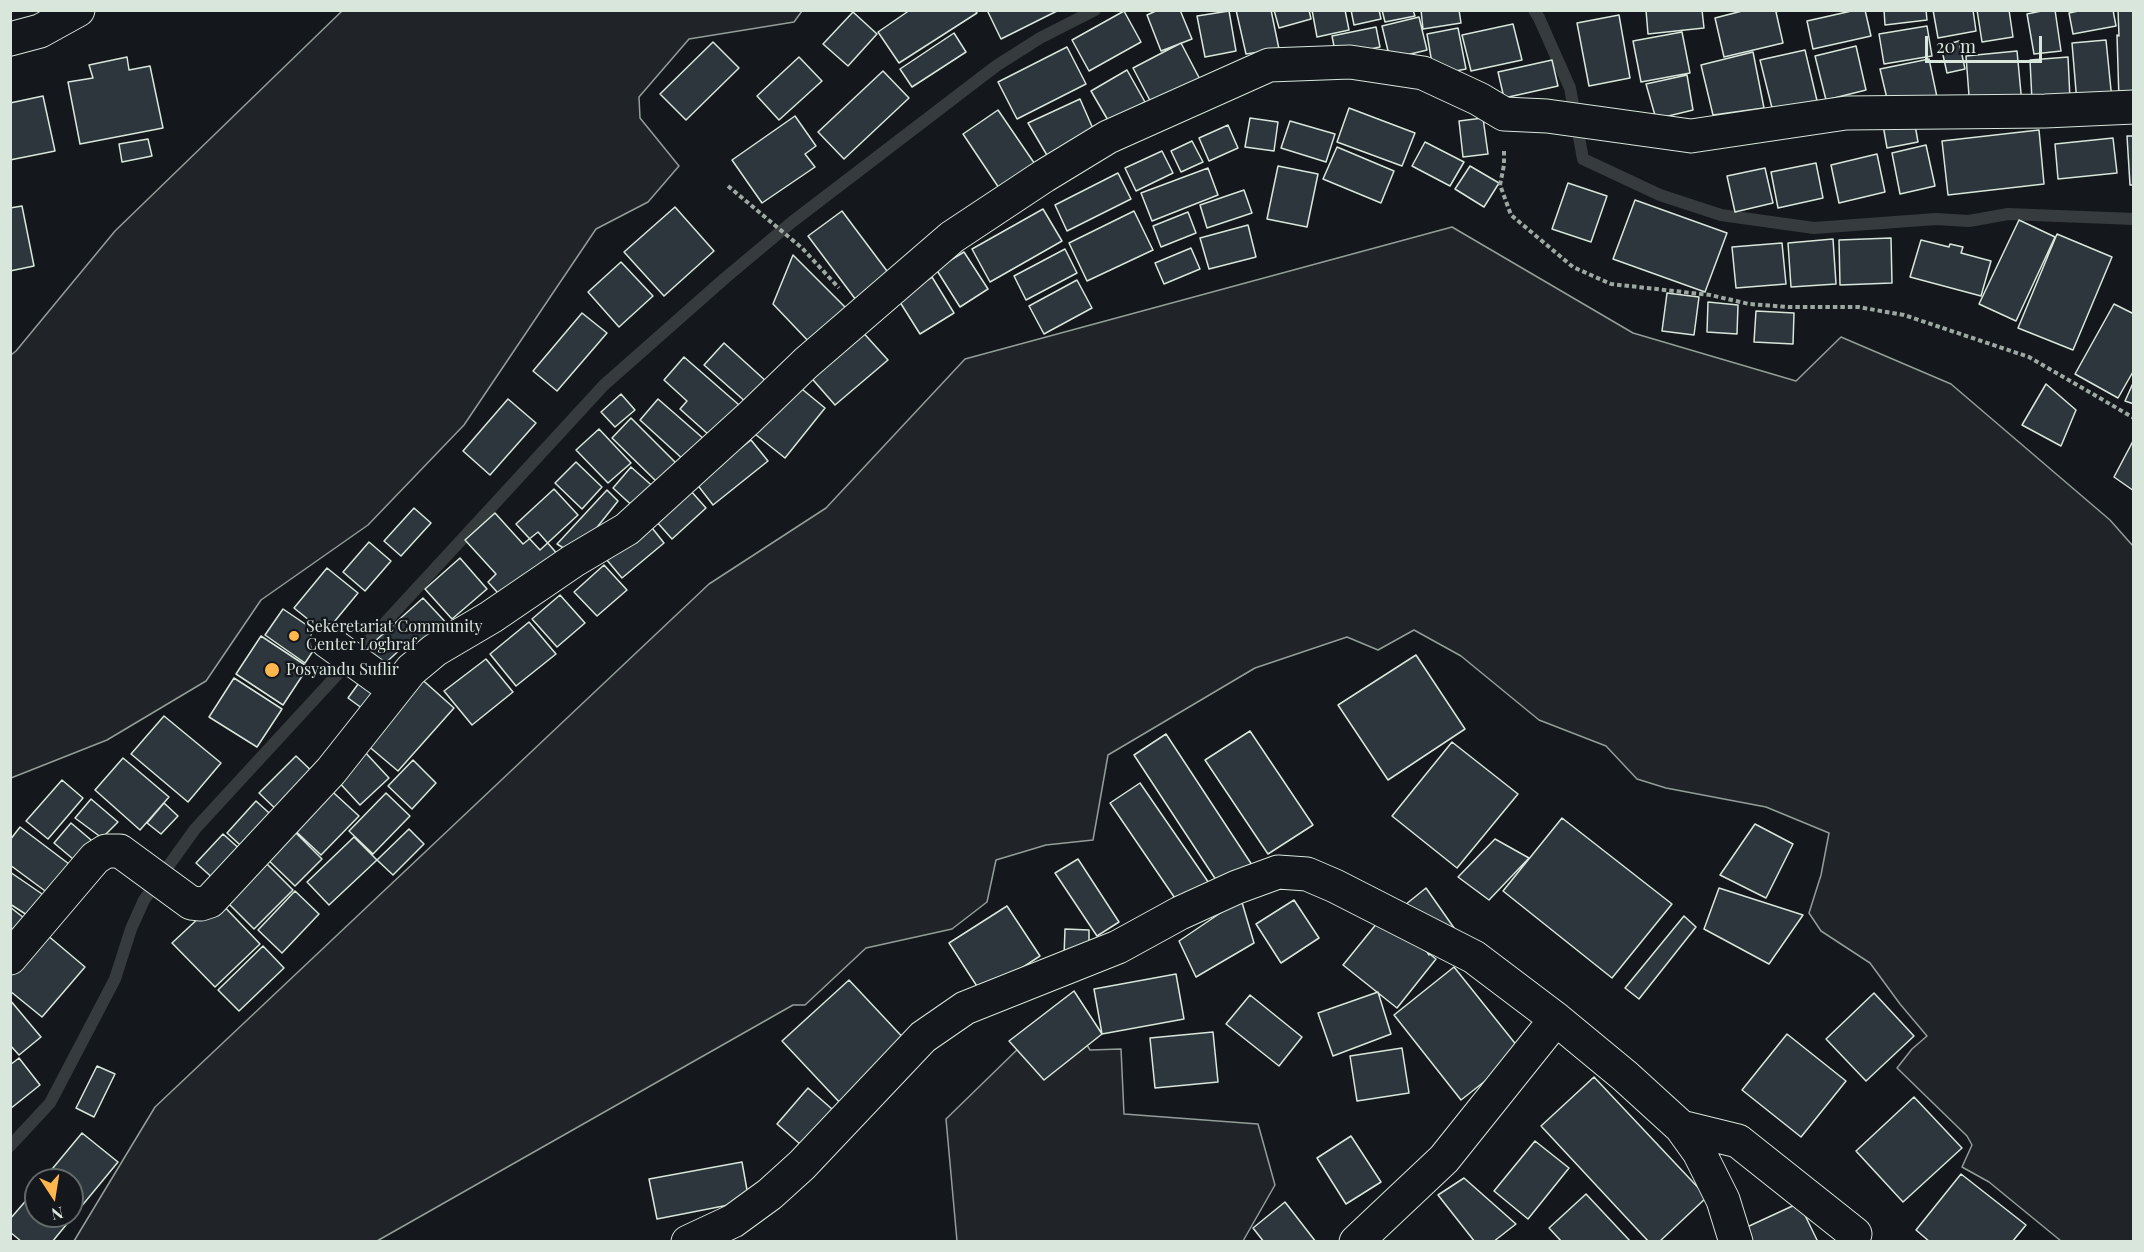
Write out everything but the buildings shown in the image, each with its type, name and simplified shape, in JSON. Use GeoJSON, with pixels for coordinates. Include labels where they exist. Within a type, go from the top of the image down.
{"type":"FeatureCollection","features":[{"type":"Feature","properties":{"kind":"street"},"geometry":{"type":"LineString","coordinates":[[10,39],[40,31],[78,10]]}},
{"type":"Feature","properties":{"kind":"street"},"geometry":{"type":"LineString","coordinates":[[10,958],[95,858],[106,851],[120,851],[191,903],[201,904],[210,901],[331,771],[383,682],[411,670],[435,650],[491,617],[573,561],[627,529],[806,363],[952,237],[1108,137],[1269,65],[1350,62],[1423,73],[1479,99],[1504,114],[1546,116],[1691,136],[1846,113],[2045,111],[2133,107]]}},
{"type":"Feature","properties":{"kind":"street"},"geometry":{"type":"LineString","coordinates":[[331,645],[383,682]]}},
{"type":"Feature","properties":{"kind":"street"},"geometry":{"type":"LineString","coordinates":[[688,1242],[733,1221],[770,1194],[802,1165],[922,1037],[965,1008],[1118,947],[1180,913],[1237,887],[1278,872],[1307,874],[1335,886],[1474,957],[1556,1019],[1625,1076],[1681,1127],[1699,1152],[1723,1200],[1736,1242]]}},
{"type":"Feature","properties":{"kind":"street"},"geometry":{"type":"LineString","coordinates":[[1356,1242],[1444,1159],[1556,1019]]}},
{"type":"Feature","properties":{"kind":"street"},"geometry":{"type":"LineString","coordinates":[[1681,1127],[1738,1141],[1855,1234]]}},
{"type":"Feature","properties":{"kind":"path"},"geometry":{"type":"LineString","coordinates":[[1504,114],[1504,165],[1500,185],[1511,215],[1573,267],[1611,284],[1710,295],[1749,304],[1788,307],[1858,307],[1904,315],[2029,357],[2133,418]]}},
{"type":"Feature","properties":{"kind":"path"},"geometry":{"type":"LineString","coordinates":[[728,186],[802,248],[862,313]]}},
{"type":"Feature","properties":{"kind":"shaded area"},"geometry":{"type":"Polygon","coordinates":[[[342,11],[802,11],[794,22],[689,39],[639,97],[640,118],[679,166],[648,202],[596,229],[464,425],[368,525],[261,600],[206,681],[107,740],[11,778],[11,355],[115,231],[342,11]]]}},
{"type":"Feature","properties":{"kind":"shaded area"},"geometry":{"type":"Polygon","coordinates":[[[1452,227],[1633,333],[1796,381],[1841,337],[1951,384],[2110,520],[2133,546],[2133,1241],[2061,1241],[1989,1182],[1962,1167],[1972,1145],[1967,1136],[1897,1068],[1912,1049],[1927,1036],[1870,963],[1821,931],[1809,913],[1821,875],[1829,833],[1766,807],[1666,788],[1637,779],[1606,746],[1539,720],[1461,656],[1414,630],[1378,650],[1347,637],[1255,668],[1108,755],[1093,840],[1046,845],[996,860],[987,902],[952,929],[866,948],[805,1005],[793,1005],[377,1241],[74,1241],[84,1228],[155,1107],[709,584],[826,508],[965,359],[1452,227]]]}},
{"type":"Feature","properties":{"kind":"shaded area"},"geometry":{"type":"Polygon","coordinates":[[[1063,1005],[1090,1050],[1121,1049],[1124,1114],[1258,1124],[1275,1185],[1243,1241],[957,1241],[946,1119],[1063,1005]]]}},
{"type":"Feature","properties":{"kind":"waterway"},"geometry":{"type":"LineString","coordinates":[[10,1146],[50,1103],[115,979],[131,929],[144,900],[195,829],[604,385],[792,222],[996,66],[1040,38],[1095,10]]}},
{"type":"Feature","properties":{"kind":"waterway"},"geometry":{"type":"LineString","coordinates":[[1534,10],[1570,88],[1583,159],[1660,195],[1721,215],[1814,228],[1936,219],[1969,221],[2008,214],[2134,219]]}},
{"type":"Feature","properties":{"kind":"place","name":"Sekeretariat Community Center Loghraf"},"geometry":{"type":"Point","coordinates":[294,636]}},
{"type":"Feature","properties":{"kind":"place","name":"Posyandu Suflir"},"geometry":{"type":"Point","coordinates":[272,670]}}]}
